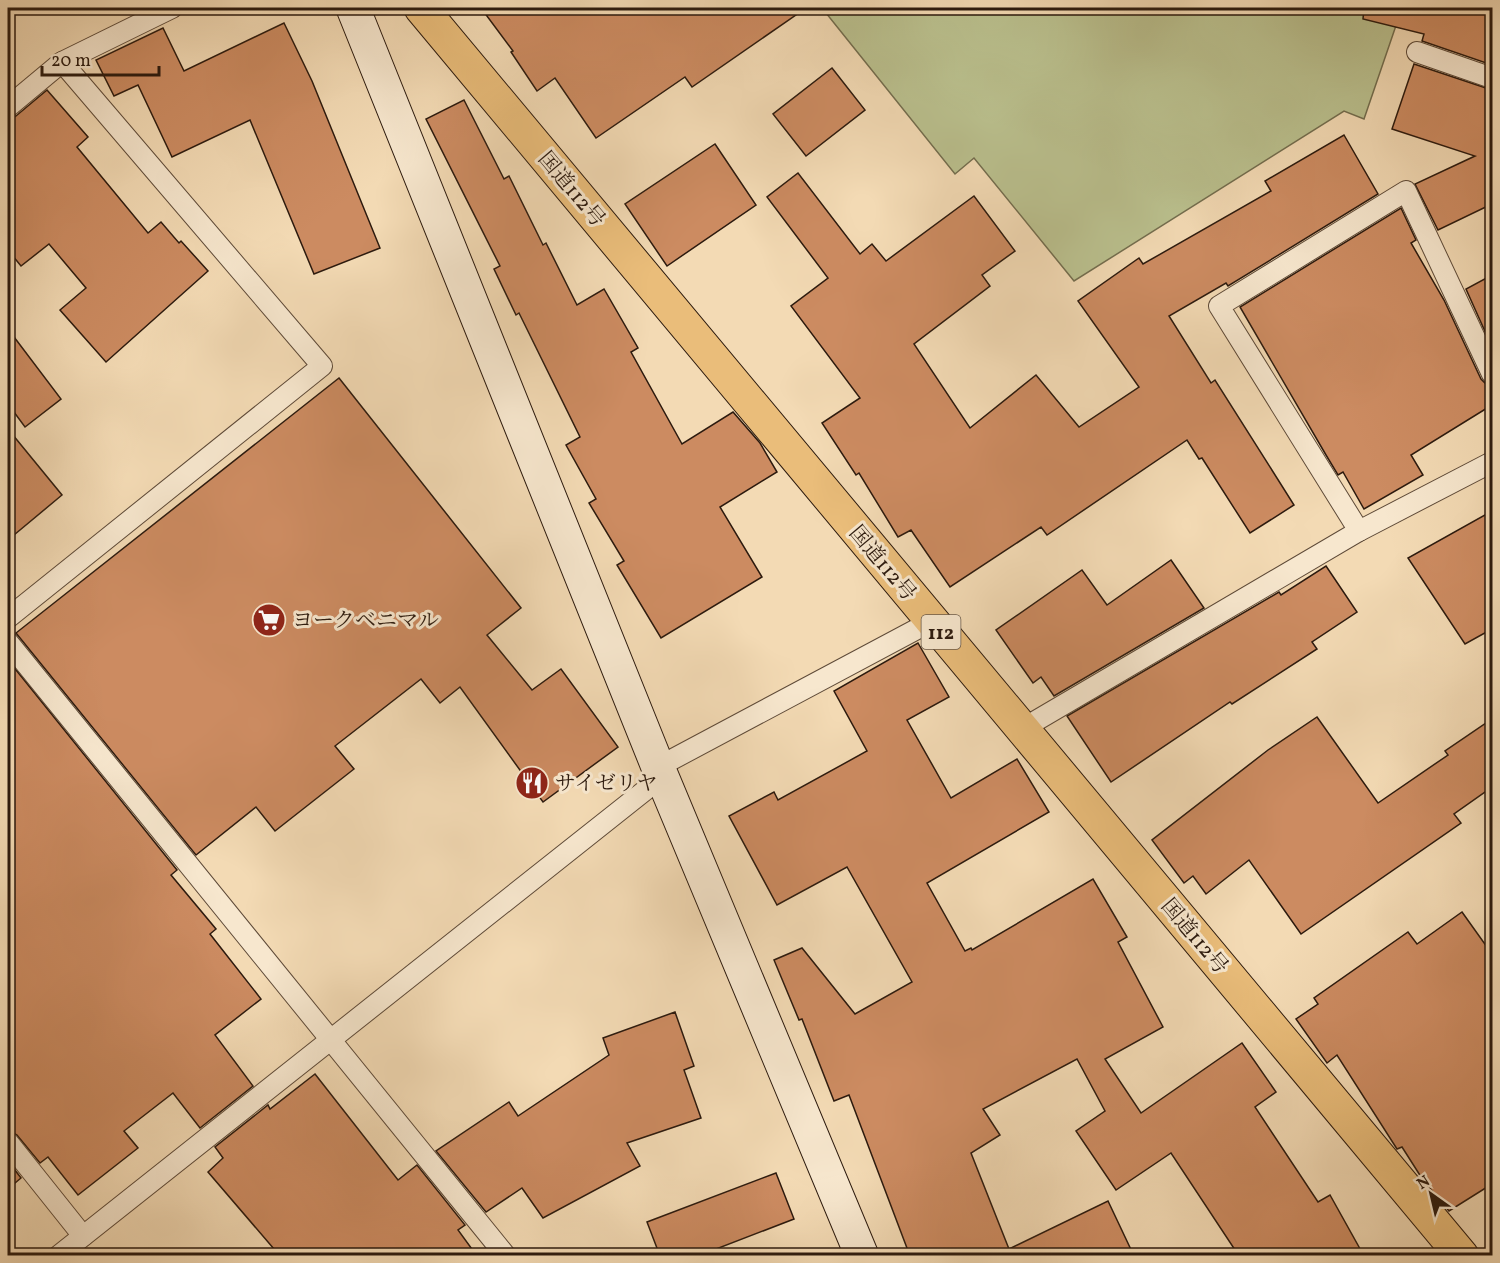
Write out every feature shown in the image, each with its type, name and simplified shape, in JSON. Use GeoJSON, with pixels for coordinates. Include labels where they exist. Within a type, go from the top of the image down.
{"type":"FeatureCollection","features":[{"type":"Feature","properties":{"kind":"highway","name":"国道112号"},"geometry":{"type":"LineString","coordinates":[[421,8],[1462,1256]]}},
{"type":"Feature","properties":{"kind":"street"},"geometry":{"type":"LineString","coordinates":[[353,8],[660,772],[862,1256]]}},
{"type":"Feature","properties":{"kind":"lane"},"geometry":{"type":"LineString","coordinates":[[8,106],[62,62],[172,8]]}},
{"type":"Feature","properties":{"kind":"lane"},"geometry":{"type":"LineString","coordinates":[[1417,52],[1492,78]]}},
{"type":"Feature","properties":{"kind":"lane"},"geometry":{"type":"LineString","coordinates":[[8,618],[322,366],[62,62]]}},
{"type":"Feature","properties":{"kind":"lane"},"geometry":{"type":"LineString","coordinates":[[1359,531],[1219,306],[1406,191],[1492,374]]}},
{"type":"Feature","properties":{"kind":"lane"},"geometry":{"type":"LineString","coordinates":[[1022,729],[1359,531],[1492,462]]}},
{"type":"Feature","properties":{"kind":"lane"},"geometry":{"type":"LineString","coordinates":[[58,1256],[332,1040],[660,772],[932,621]]}},
{"type":"Feature","properties":{"kind":"lane"},"geometry":{"type":"LineString","coordinates":[[8,642],[506,1256]]}},
{"type":"Feature","properties":{"kind":"lane"},"geometry":{"type":"LineString","coordinates":[[8,1142],[83,1236]]}},
{"type":"Feature","properties":{"kind":"green space"},"geometry":{"type":"Polygon","coordinates":[[[822,8],[1402,8],[1364,119],[1344,111],[1074,281],[974,158],[955,174],[822,8]]]}},
{"type":"Feature","properties":{"kind":"building"},"geometry":{"type":"Polygon","coordinates":[[[481,8],[806,8],[692,87],[685,77],[596,138],[555,78],[537,91],[511,52],[513,51],[481,8]]]}},
{"type":"Feature","properties":{"kind":"building"},"geometry":{"type":"Polygon","coordinates":[[[1364,8],[1492,8],[1492,65],[1422,41],[1424,34],[1363,19],[1364,8]]]}},
{"type":"Feature","properties":{"kind":"building"},"geometry":{"type":"Polygon","coordinates":[[[284,23],[312,81],[380,248],[314,274],[250,120],[172,157],[138,85],[114,96],[96,60],[163,28],[184,71],[284,23]]]}},
{"type":"Feature","properties":{"kind":"building"},"geometry":{"type":"Polygon","coordinates":[[[1414,64],[1492,90],[1492,204],[1438,230],[1415,184],[1475,156],[1392,129],[1414,64]]]}},
{"type":"Feature","properties":{"kind":"building"},"geometry":{"type":"Polygon","coordinates":[[[832,68],[865,110],[806,156],[773,114],[832,68]]]}},
{"type":"Feature","properties":{"kind":"building"},"geometry":{"type":"Polygon","coordinates":[[[47,90],[88,137],[77,147],[148,233],[161,222],[208,271],[106,362],[60,310],[86,288],[49,244],[21,266],[8,250],[8,121],[47,90]]]}},
{"type":"Feature","properties":{"kind":"building"},"geometry":{"type":"Polygon","coordinates":[[[464,100],[504,179],[509,176],[543,245],[546,243],[577,305],[604,289],[638,348],[631,352],[682,444],[733,412],[760,443],[777,472],[720,507],[762,577],[661,638],[617,565],[624,561],[589,503],[596,499],[566,445],[580,437],[519,313],[516,315],[494,269],[500,266],[426,119],[464,100]]]}},
{"type":"Feature","properties":{"kind":"building"},"geometry":{"type":"Polygon","coordinates":[[[1344,135],[1378,194],[1228,286],[1226,283],[1169,316],[1211,383],[1215,380],[1294,505],[1250,533],[1202,458],[1199,459],[1187,440],[1047,535],[1041,527],[950,587],[911,530],[898,537],[859,473],[856,475],[822,423],[860,398],[791,306],[828,278],[767,197],[798,173],[860,254],[872,244],[886,261],[974,196],[1015,251],[982,275],[990,286],[914,344],[970,428],[1036,375],[1079,427],[1139,387],[1078,301],[1139,258],[1143,264],[1271,191],[1265,181],[1344,135]]]}},
{"type":"Feature","properties":{"kind":"building"},"geometry":{"type":"Polygon","coordinates":[[[715,144],[756,205],[667,266],[625,204],[715,144]]]}},
{"type":"Feature","properties":{"kind":"building"},"geometry":{"type":"Polygon","coordinates":[[[1401,208],[1416,240],[1411,243],[1444,300],[1481,379],[1492,386],[1492,405],[1411,455],[1423,475],[1364,509],[1343,472],[1338,475],[1240,307],[1401,208]]]}},
{"type":"Feature","properties":{"kind":"building"},"geometry":{"type":"Polygon","coordinates":[[[1492,275],[1492,347],[1466,289],[1492,275]]]}},
{"type":"Feature","properties":{"kind":"building"},"geometry":{"type":"Polygon","coordinates":[[[8,329],[61,399],[25,427],[8,404],[8,329]]]}},
{"type":"Feature","properties":{"kind":"building","name":"ヨークベニマル"},"geometry":{"type":"Polygon","coordinates":[[[339,378],[521,608],[487,635],[532,690],[561,669],[618,747],[543,802],[460,687],[440,703],[421,679],[335,746],[354,769],[275,831],[256,807],[196,855],[16,633],[339,378]]]}},
{"type":"Feature","properties":{"kind":"building"},"geometry":{"type":"Polygon","coordinates":[[[8,429],[62,495],[8,540],[8,429]]]}},
{"type":"Feature","properties":{"kind":"building"},"geometry":{"type":"Polygon","coordinates":[[[1492,511],[1492,629],[1465,644],[1408,558],[1492,511]]]}},
{"type":"Feature","properties":{"kind":"building"},"geometry":{"type":"Polygon","coordinates":[[[1171,560],[1204,608],[1054,696],[1041,677],[1033,683],[996,630],[1082,570],[1107,605],[1171,560]]]}},
{"type":"Feature","properties":{"kind":"building"},"geometry":{"type":"Polygon","coordinates":[[[1326,566],[1357,612],[1312,642],[1317,649],[1232,704],[1230,702],[1111,782],[1067,716],[1279,592],[1281,595],[1326,566]]]}},
{"type":"Feature","properties":{"kind":"building"},"geometry":{"type":"Polygon","coordinates":[[[918,643],[949,697],[907,720],[951,798],[1017,759],[1049,812],[927,883],[965,951],[971,948],[972,950],[1093,879],[1127,937],[1118,942],[1163,1027],[1105,1059],[1141,1113],[1242,1043],[1276,1092],[1255,1107],[1318,1202],[1330,1195],[1364,1256],[1239,1256],[1171,1153],[1116,1190],[1076,1131],[1105,1111],[1077,1059],[983,1109],[1000,1135],[971,1153],[1009,1249],[1108,1201],[1134,1256],[910,1256],[849,1095],[834,1101],[802,1019],[799,1020],[774,960],[802,948],[855,1014],[912,982],[847,867],[777,905],[729,816],[774,792],[778,800],[867,751],[834,691],[918,643]]]}},
{"type":"Feature","properties":{"kind":"building"},"geometry":{"type":"Polygon","coordinates":[[[8,660],[177,870],[171,875],[216,929],[210,934],[261,999],[215,1035],[253,1086],[200,1128],[173,1093],[124,1131],[138,1148],[78,1195],[48,1157],[40,1163],[17,1135],[8,1130],[8,660]]]}},
{"type":"Feature","properties":{"kind":"building"},"geometry":{"type":"Polygon","coordinates":[[[1317,717],[1378,803],[1448,755],[1445,751],[1492,719],[1492,787],[1454,814],[1461,823],[1301,934],[1249,860],[1206,894],[1193,876],[1184,883],[1152,840],[1268,750],[1317,717]]]}},
{"type":"Feature","properties":{"kind":"building"},"geometry":{"type":"Polygon","coordinates":[[[1462,912],[1492,954],[1492,1184],[1449,1211],[1423,1180],[1402,1147],[1397,1149],[1337,1055],[1327,1063],[1296,1019],[1318,1004],[1314,998],[1408,932],[1417,944],[1462,912]]]}},
{"type":"Feature","properties":{"kind":"building"},"geometry":{"type":"Polygon","coordinates":[[[675,1012],[694,1066],[684,1070],[701,1118],[627,1143],[640,1166],[543,1218],[522,1188],[486,1212],[436,1151],[509,1102],[518,1116],[609,1055],[603,1038],[675,1012]]]}},
{"type":"Feature","properties":{"kind":"building"},"geometry":{"type":"Polygon","coordinates":[[[315,1074],[398,1180],[417,1165],[465,1225],[458,1230],[477,1256],[280,1256],[208,1172],[223,1158],[215,1147],[268,1105],[270,1109],[315,1074]]]}},
{"type":"Feature","properties":{"kind":"building"},"geometry":{"type":"Polygon","coordinates":[[[8,1161],[21,1178],[8,1189],[8,1161]]]}},
{"type":"Feature","properties":{"kind":"building"},"geometry":{"type":"Polygon","coordinates":[[[776,1173],[794,1219],[698,1256],[660,1256],[647,1222],[776,1173]]]}},
{"type":"Feature","properties":{"kind":"place","name":"ヨークベニマル"},"geometry":{"type":"Point","coordinates":[269,620]}},
{"type":"Feature","properties":{"kind":"place","name":"サイゼリヤ"},"geometry":{"type":"Point","coordinates":[532,783]}}]}
